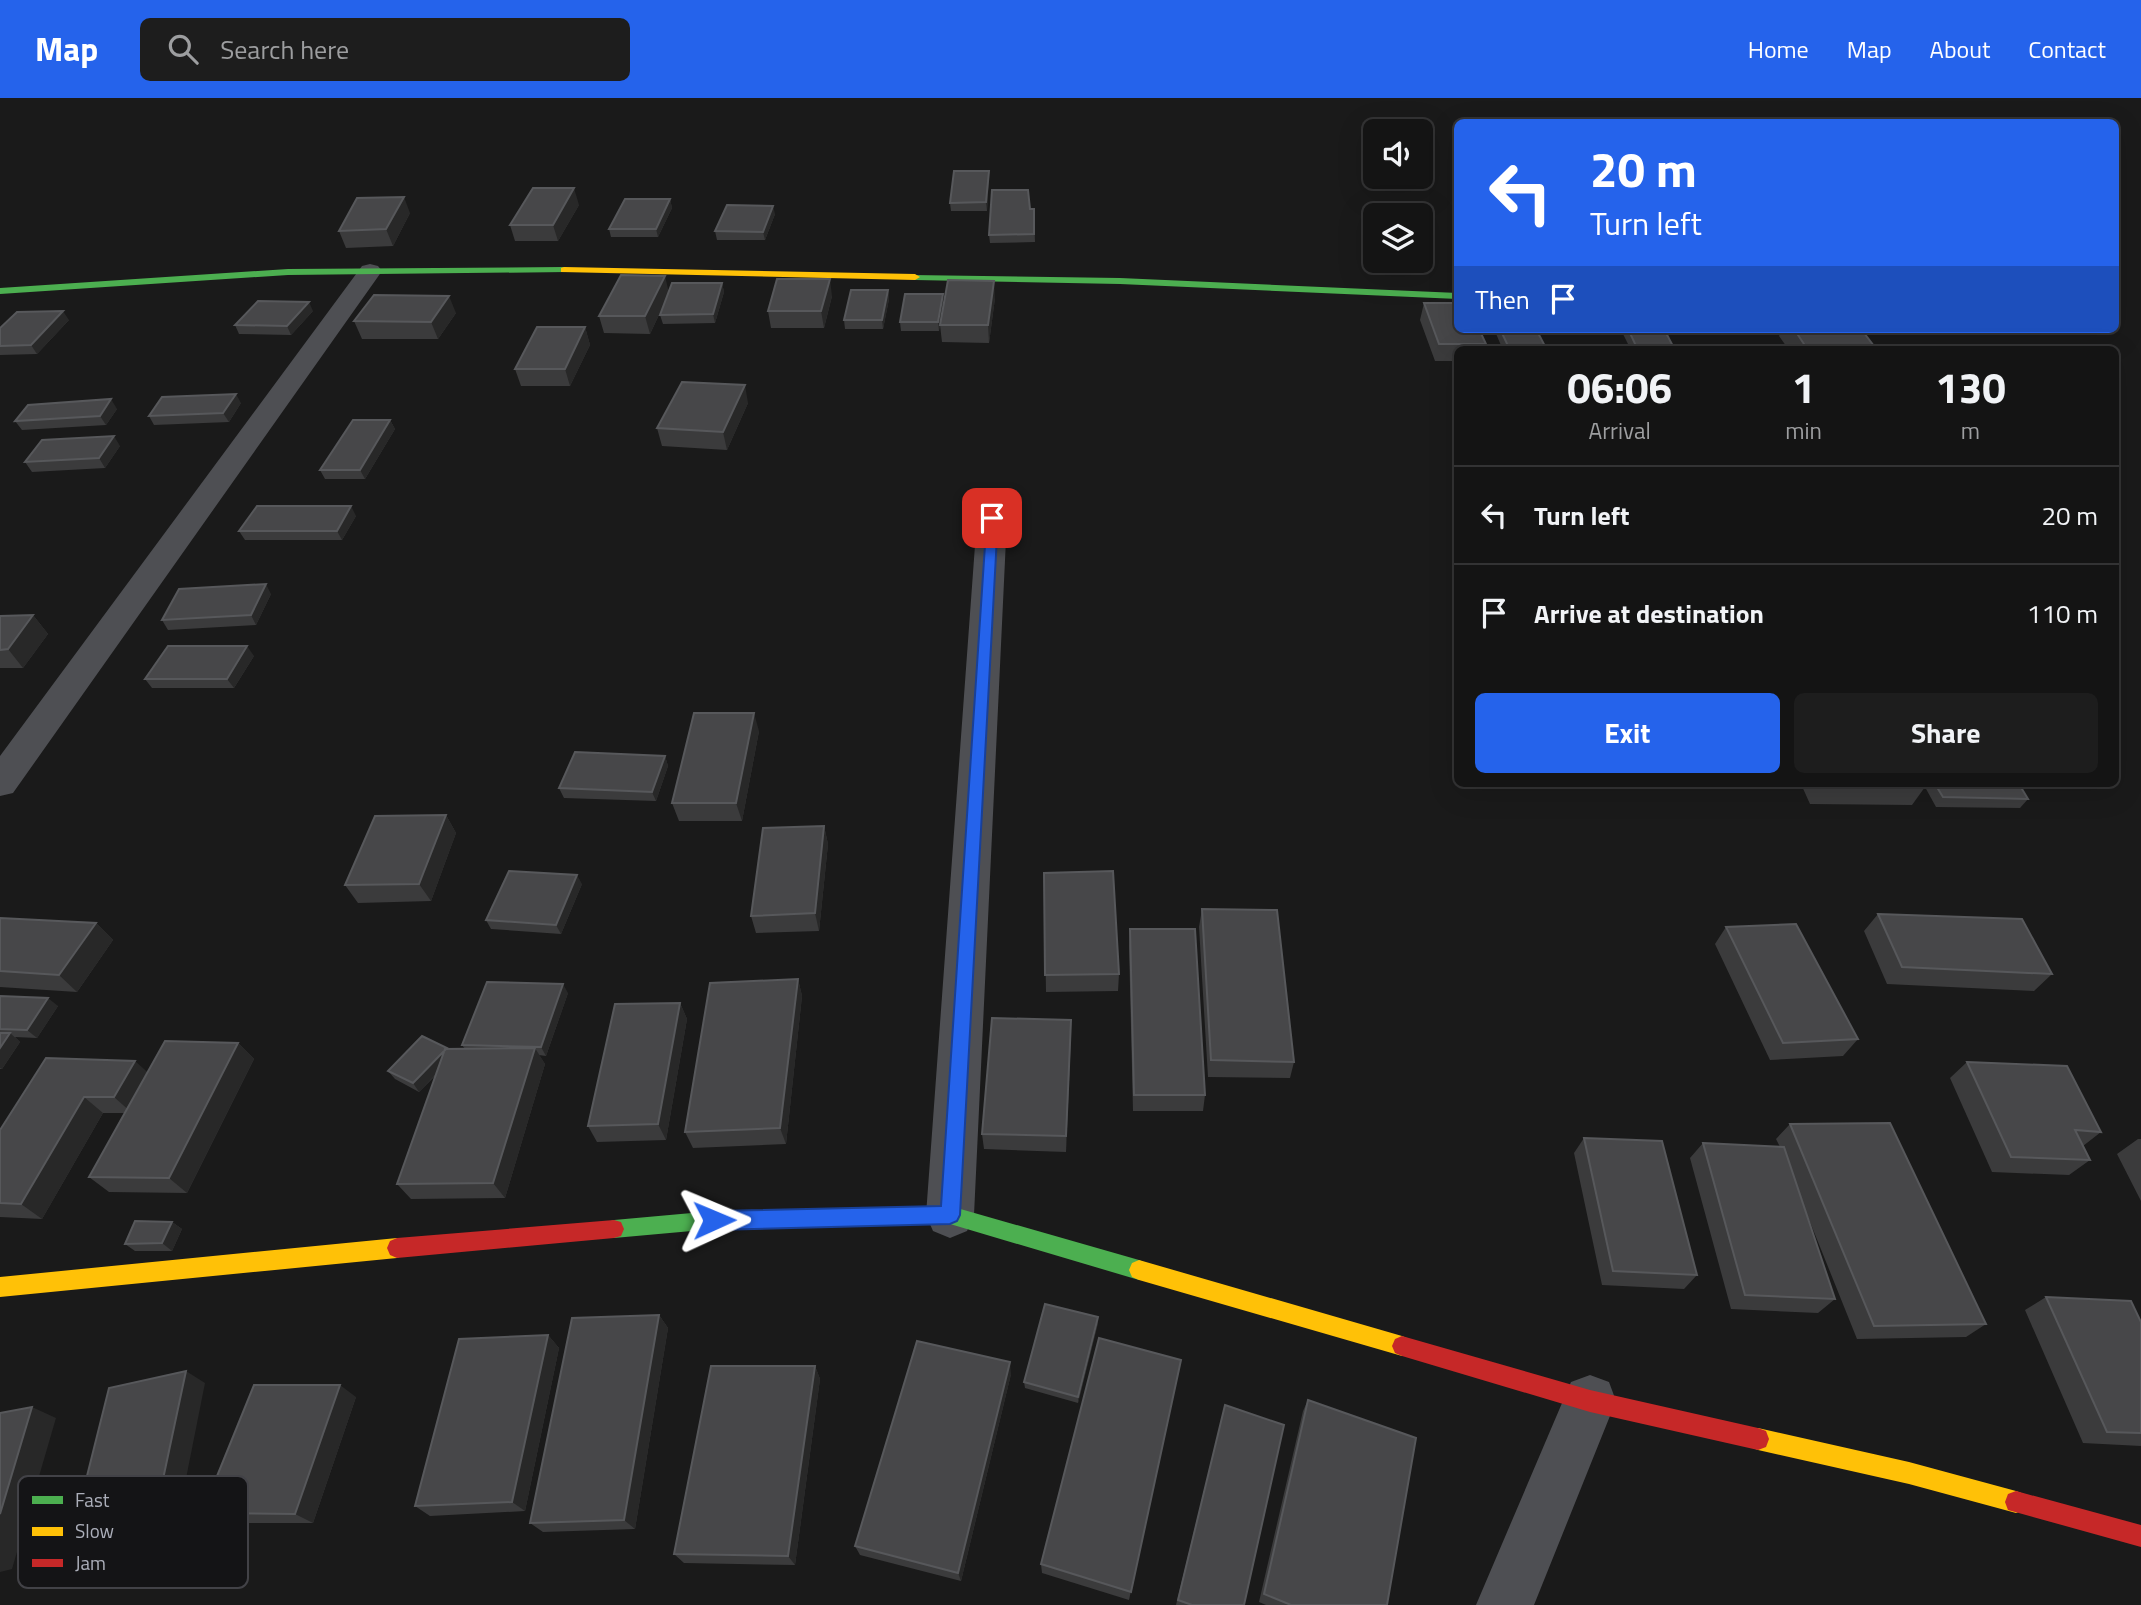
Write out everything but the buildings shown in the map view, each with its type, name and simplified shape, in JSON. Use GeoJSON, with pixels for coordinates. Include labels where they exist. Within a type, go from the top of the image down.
{"type":"FeatureCollection","features":[{"type":"Feature","properties":{"kind":"street"},"geometry":{"type":"LineString","coordinates":[[0,290],[288,272],[370,271],[822,273],[1120,281],[1454,296]]}},
{"type":"Feature","properties":{"kind":"street"},"geometry":{"type":"LineString","coordinates":[[0,783],[370,271]]}},
{"type":"Feature","properties":{"kind":"street"},"geometry":{"type":"LineString","coordinates":[[950,1215],[992,518]]}},
{"type":"Feature","properties":{"kind":"street"},"geometry":{"type":"LineString","coordinates":[[0,1287],[184,1267],[714,1220],[950,1215],[1590,1401],[1909,1474],[2141,1536]]}},
{"type":"Feature","properties":{"kind":"street"},"geometry":{"type":"LineString","coordinates":[[1505,1605],[1590,1401]]}},
{"type":"Feature","properties":{"kind":"traffic: fast"},"geometry":{"type":"LineString","coordinates":[[0,291],[288,272],[564,270]]}},
{"type":"Feature","properties":{"kind":"traffic: fast"},"geometry":{"type":"LineString","coordinates":[[915,277],[1120,281],[1454,296]]}},
{"type":"Feature","properties":{"kind":"traffic: fast"},"geometry":{"type":"LineString","coordinates":[[614,1229],[714,1220],[950,1215],[1139,1270]]}},
{"type":"Feature","properties":{"kind":"traffic: slow"},"geometry":{"type":"LineString","coordinates":[[564,270],[915,277]]}},
{"type":"Feature","properties":{"kind":"traffic: slow"},"geometry":{"type":"LineString","coordinates":[[0,1287],[397,1248]]}},
{"type":"Feature","properties":{"kind":"traffic: slow"},"geometry":{"type":"LineString","coordinates":[[1139,1270],[1402,1346]]}},
{"type":"Feature","properties":{"kind":"traffic: slow"},"geometry":{"type":"LineString","coordinates":[[1758,1439],[1909,1473],[2016,1502]]}},
{"type":"Feature","properties":{"kind":"traffic: jam"},"geometry":{"type":"LineString","coordinates":[[397,1248],[614,1229]]}},
{"type":"Feature","properties":{"kind":"traffic: jam"},"geometry":{"type":"LineString","coordinates":[[1402,1346],[1590,1401],[1758,1439]]}},
{"type":"Feature","properties":{"kind":"traffic: jam"},"geometry":{"type":"LineString","coordinates":[[2016,1502],[2141,1536]]}},
{"type":"Feature","properties":{"kind":"route"},"geometry":{"type":"LineString","coordinates":[[714,1220],[950,1215],[992,518]]}}]}
